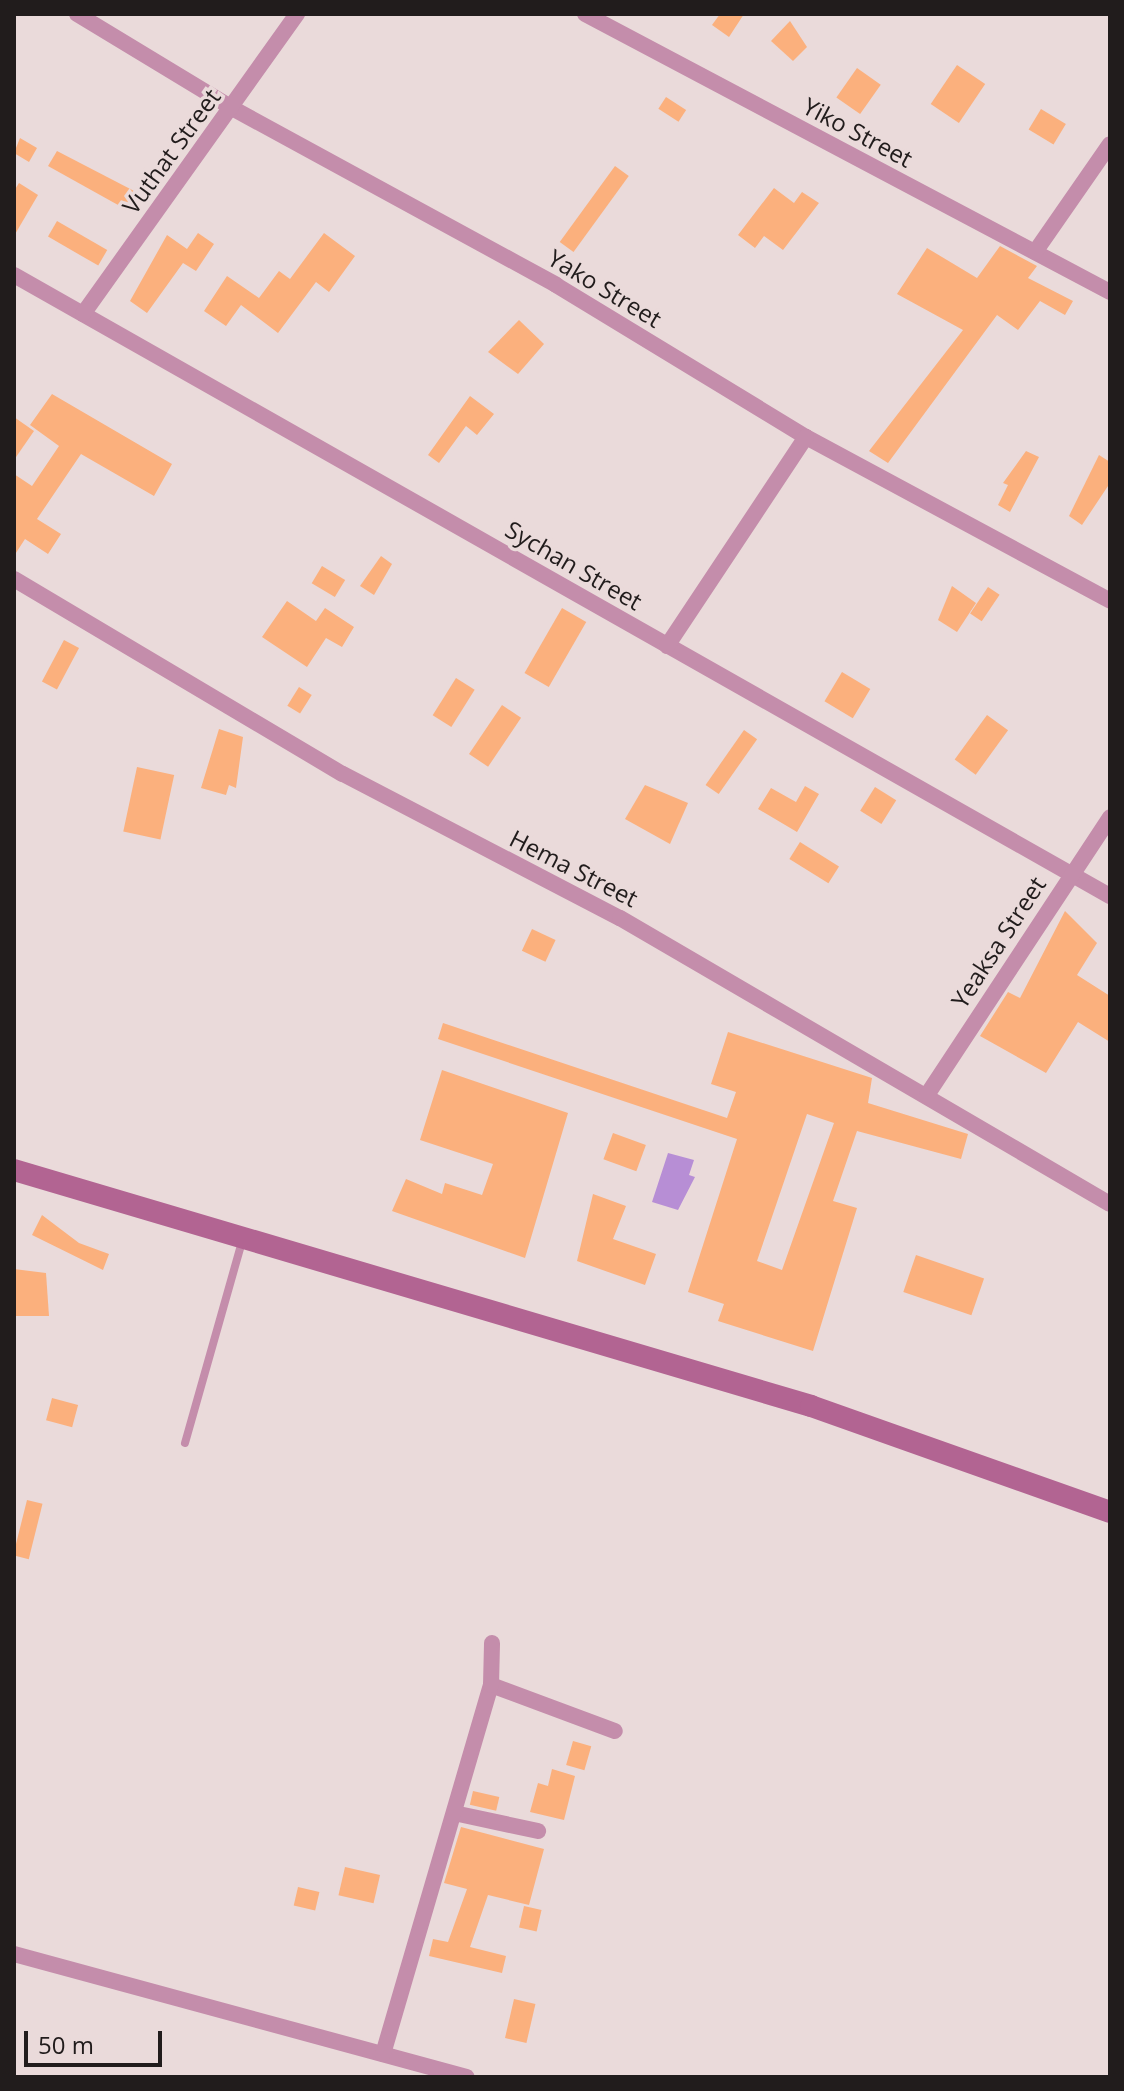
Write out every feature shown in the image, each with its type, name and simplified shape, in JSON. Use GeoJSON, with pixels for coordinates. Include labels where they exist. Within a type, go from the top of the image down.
{"type":"FeatureCollection","features":[{"type":"Feature","properties":{"kind":"street","name":"Yako Street"},"geometry":{"type":"LineString","coordinates":[[77,14],[232,108],[556,285],[806,437],[1110,601]]}},
{"type":"Feature","properties":{"kind":"street","name":"Vuthat Street"},"geometry":{"type":"LineString","coordinates":[[83,314],[297,14]]}},
{"type":"Feature","properties":{"kind":"street","name":"Yiko Street"},"geometry":{"type":"LineString","coordinates":[[585,14],[1110,292]]}},
{"type":"Feature","properties":{"kind":"street"},"geometry":{"type":"LineString","coordinates":[[1035,252],[1110,144]]}},
{"type":"Feature","properties":{"kind":"street","name":"Sychan Street"},"geometry":{"type":"LineString","coordinates":[[14,275],[1110,896]]}},
{"type":"Feature","properties":{"kind":"street"},"geometry":{"type":"LineString","coordinates":[[667,646],[806,437]]}},
{"type":"Feature","properties":{"kind":"street","name":"Hema Street"},"geometry":{"type":"LineString","coordinates":[[14,579],[343,774],[620,918],[1110,1204]]}},
{"type":"Feature","properties":{"kind":"street","name":"Yeaksa Street"},"geometry":{"type":"LineString","coordinates":[[927,1095],[1110,817]]}},
{"type":"Feature","properties":{"kind":"street"},"geometry":{"type":"LineString","coordinates":[[14,1170],[244,1234],[811,1406],[1110,1512]]}},
{"type":"Feature","properties":{"kind":"street"},"geometry":{"type":"LineString","coordinates":[[383,2054],[491,1685],[492,1643]]}},
{"type":"Feature","properties":{"kind":"street"},"geometry":{"type":"LineString","coordinates":[[491,1685],[615,1731]]}},
{"type":"Feature","properties":{"kind":"street"},"geometry":{"type":"LineString","coordinates":[[454,1813],[538,1831]]}},
{"type":"Feature","properties":{"kind":"street"},"geometry":{"type":"LineString","coordinates":[[14,1954],[467,2077]]}},
{"type":"Feature","properties":{"kind":"lane"},"geometry":{"type":"LineString","coordinates":[[185,1443],[244,1234]]}},
{"type":"Feature","properties":{"kind":"shaded area"},"geometry":{"type":"Polygon","coordinates":[[[668,1153],[694,1160],[689,1175],[695,1177],[678,1210],[652,1202],[668,1153]]]}},
{"type":"Feature","properties":{"kind":"building"},"geometry":{"type":"Polygon","coordinates":[[[720,14],[744,14],[729,37],[712,25],[720,14]]]}},
{"type":"Feature","properties":{"kind":"building"},"geometry":{"type":"Polygon","coordinates":[[[790,21],[807,47],[793,61],[771,41],[790,21]]]}},
{"type":"Feature","properties":{"kind":"building"},"geometry":{"type":"Polygon","coordinates":[[[957,65],[985,84],[959,123],[931,104],[957,65]]]}},
{"type":"Feature","properties":{"kind":"building"},"geometry":{"type":"Polygon","coordinates":[[[857,68],[881,85],[860,114],[836,97],[857,68]]]}},
{"type":"Feature","properties":{"kind":"building"},"geometry":{"type":"Polygon","coordinates":[[[666,97],[686,110],[679,122],[658,109],[666,97]]]}},
{"type":"Feature","properties":{"kind":"building"},"geometry":{"type":"Polygon","coordinates":[[[1041,109],[1066,124],[1053,145],[1029,130],[1041,109]]]}},
{"type":"Feature","properties":{"kind":"building"},"geometry":{"type":"Polygon","coordinates":[[[20,138],[37,148],[29,162],[14,153],[20,138]]]}},
{"type":"Feature","properties":{"kind":"building"},"geometry":{"type":"Polygon","coordinates":[[[57,151],[138,193],[127,210],[48,166],[57,151]]]}},
{"type":"Feature","properties":{"kind":"building"},"geometry":{"type":"Polygon","coordinates":[[[615,166],[629,176],[574,252],[560,242],[615,166]]]}},
{"type":"Feature","properties":{"kind":"building"},"geometry":{"type":"Polygon","coordinates":[[[19,183],[38,195],[14,236],[14,191],[19,183]]]}},
{"type":"Feature","properties":{"kind":"building"},"geometry":{"type":"Polygon","coordinates":[[[774,188],[794,203],[802,192],[819,203],[783,250],[764,236],[755,248],[738,235],[774,188]]]}},
{"type":"Feature","properties":{"kind":"building"},"geometry":{"type":"Polygon","coordinates":[[[57,221],[107,250],[98,266],[48,237],[57,221]]]}},
{"type":"Feature","properties":{"kind":"building"},"geometry":{"type":"Polygon","coordinates":[[[198,233],[214,244],[196,271],[183,263],[147,313],[130,301],[167,235],[187,249],[198,233]]]}},
{"type":"Feature","properties":{"kind":"building"},"geometry":{"type":"Polygon","coordinates":[[[324,233],[355,256],[329,292],[316,282],[278,333],[241,305],[226,326],[204,311],[227,276],[259,298],[279,271],[290,279],[324,233]]]}},
{"type":"Feature","properties":{"kind":"building"},"geometry":{"type":"Polygon","coordinates":[[[1000,246],[1037,266],[1028,278],[1073,301],[1065,315],[1040,301],[1018,330],[997,315],[888,463],[869,451],[963,330],[897,294],[927,248],[977,278],[1000,246]]]}},
{"type":"Feature","properties":{"kind":"building"},"geometry":{"type":"Polygon","coordinates":[[[519,320],[544,344],[518,374],[488,352],[519,320]]]}},
{"type":"Feature","properties":{"kind":"building"},"geometry":{"type":"Polygon","coordinates":[[[52,394],[172,464],[154,496],[81,454],[37,519],[61,534],[48,554],[25,539],[14,556],[14,474],[32,486],[59,446],[30,425],[52,394]]]}},
{"type":"Feature","properties":{"kind":"building"},"geometry":{"type":"Polygon","coordinates":[[[470,396],[494,414],[477,435],[466,426],[439,463],[428,455],[470,396]]]}},
{"type":"Feature","properties":{"kind":"building"},"geometry":{"type":"Polygon","coordinates":[[[14,417],[34,431],[14,460],[14,417]]]}},
{"type":"Feature","properties":{"kind":"building"},"geometry":{"type":"Polygon","coordinates":[[[1026,451],[1039,457],[1010,512],[998,505],[1008,485],[1003,483],[1026,451]]]}},
{"type":"Feature","properties":{"kind":"building"},"geometry":{"type":"Polygon","coordinates":[[[1099,455],[1110,462],[1110,483],[1082,525],[1069,516],[1099,455]]]}},
{"type":"Feature","properties":{"kind":"building"},"geometry":{"type":"Polygon","coordinates":[[[381,556],[392,564],[374,595],[360,586],[381,556]]]}},
{"type":"Feature","properties":{"kind":"building"},"geometry":{"type":"Polygon","coordinates":[[[322,566],[345,580],[335,597],[312,583],[322,566]]]}},
{"type":"Feature","properties":{"kind":"building"},"geometry":{"type":"Polygon","coordinates":[[[952,586],[976,603],[957,632],[938,620],[952,586]]]}},
{"type":"Feature","properties":{"kind":"building"},"geometry":{"type":"Polygon","coordinates":[[[988,587],[1000,595],[982,621],[970,614],[988,587]]]}},
{"type":"Feature","properties":{"kind":"building"},"geometry":{"type":"Polygon","coordinates":[[[287,601],[316,621],[325,608],[354,627],[342,647],[326,638],[307,667],[262,637],[287,601]]]}},
{"type":"Feature","properties":{"kind":"building"},"geometry":{"type":"Polygon","coordinates":[[[562,608],[586,622],[549,687],[524,673],[562,608]]]}},
{"type":"Feature","properties":{"kind":"building"},"geometry":{"type":"Polygon","coordinates":[[[64,640],[79,648],[57,689],[42,681],[64,640]]]}},
{"type":"Feature","properties":{"kind":"building"},"geometry":{"type":"Polygon","coordinates":[[[842,672],[870,689],[853,718],[824,701],[842,672]]]}},
{"type":"Feature","properties":{"kind":"building"},"geometry":{"type":"Polygon","coordinates":[[[456,678],[475,690],[451,727],[433,715],[456,678]]]}},
{"type":"Feature","properties":{"kind":"building"},"geometry":{"type":"Polygon","coordinates":[[[299,687],[312,695],[300,714],[287,706],[299,687]]]}},
{"type":"Feature","properties":{"kind":"building"},"geometry":{"type":"Polygon","coordinates":[[[502,705],[521,718],[488,767],[469,754],[502,705]]]}},
{"type":"Feature","properties":{"kind":"building"},"geometry":{"type":"Polygon","coordinates":[[[987,715],[1008,730],[976,775],[955,759],[987,715]]]}},
{"type":"Feature","properties":{"kind":"building"},"geometry":{"type":"Polygon","coordinates":[[[219,729],[243,737],[236,788],[229,785],[226,795],[201,788],[219,729]]]}},
{"type":"Feature","properties":{"kind":"building"},"geometry":{"type":"Polygon","coordinates":[[[744,730],[757,739],[719,794],[706,785],[744,730]]]}},
{"type":"Feature","properties":{"kind":"building"},"geometry":{"type":"Polygon","coordinates":[[[137,767],[174,775],[160,839],[123,832],[137,767]]]}},
{"type":"Feature","properties":{"kind":"building"},"geometry":{"type":"Polygon","coordinates":[[[645,785],[688,803],[670,844],[625,819],[645,785]]]}},
{"type":"Feature","properties":{"kind":"building"},"geometry":{"type":"Polygon","coordinates":[[[805,786],[819,794],[797,832],[758,809],[771,788],[796,802],[805,786]]]}},
{"type":"Feature","properties":{"kind":"building"},"geometry":{"type":"Polygon","coordinates":[[[875,787],[896,800],[881,824],[860,811],[875,787]]]}},
{"type":"Feature","properties":{"kind":"building"},"geometry":{"type":"Polygon","coordinates":[[[800,842],[839,866],[828,883],[789,859],[800,842]]]}},
{"type":"Feature","properties":{"kind":"building"},"geometry":{"type":"Polygon","coordinates":[[[1065,911],[1097,943],[1077,975],[1110,996],[1110,1042],[1078,1022],[1046,1073],[980,1036],[1008,992],[1020,998],[1065,911]]]}},
{"type":"Feature","properties":{"kind":"building"},"geometry":{"type":"Polygon","coordinates":[[[532,929],[556,940],[545,962],[522,951],[532,929]]]}},
{"type":"Feature","properties":{"kind":"building"},"geometry":{"type":"Polygon","coordinates":[[[443,1023],[727,1118],[736,1092],[711,1084],[728,1032],[872,1078],[868,1103],[968,1134],[961,1159],[857,1131],[833,1201],[857,1208],[813,1351],[718,1321],[724,1304],[688,1292],[737,1139],[438,1039],[443,1023]],[[807,1114],[757,1261],[782,1270],[834,1123],[807,1114]]]}},
{"type":"Feature","properties":{"kind":"building"},"geometry":{"type":"Polygon","coordinates":[[[442,1070],[568,1113],[525,1258],[392,1211],[406,1179],[442,1194],[445,1183],[482,1195],[493,1164],[420,1140],[442,1070]]]}},
{"type":"Feature","properties":{"kind":"building"},"geometry":{"type":"Polygon","coordinates":[[[613,1133],[646,1145],[636,1171],[603,1159],[613,1133]]]}},
{"type":"Feature","properties":{"kind":"building"},"geometry":{"type":"Polygon","coordinates":[[[593,1194],[626,1206],[613,1239],[656,1254],[645,1285],[577,1261],[593,1194]]]}},
{"type":"Feature","properties":{"kind":"building"},"geometry":{"type":"Polygon","coordinates":[[[42,1215],[79,1243],[109,1254],[103,1270],[32,1235],[42,1215]]]}},
{"type":"Feature","properties":{"kind":"building"},"geometry":{"type":"Polygon","coordinates":[[[916,1255],[984,1278],[971,1315],[903,1292],[916,1255]]]}},
{"type":"Feature","properties":{"kind":"building"},"geometry":{"type":"Polygon","coordinates":[[[14,1269],[46,1273],[49,1316],[14,1316],[14,1269]]]}},
{"type":"Feature","properties":{"kind":"building"},"geometry":{"type":"Polygon","coordinates":[[[52,1398],[78,1405],[72,1427],[46,1420],[52,1398]]]}},
{"type":"Feature","properties":{"kind":"building"},"geometry":{"type":"Polygon","coordinates":[[[27,1500],[43,1504],[29,1559],[14,1556],[27,1500]]]}},
{"type":"Feature","properties":{"kind":"building"},"geometry":{"type":"Polygon","coordinates":[[[573,1741],[591,1746],[584,1770],[566,1765],[573,1741]]]}},
{"type":"Feature","properties":{"kind":"building"},"geometry":{"type":"Polygon","coordinates":[[[552,1769],[575,1776],[564,1820],[530,1812],[538,1783],[548,1786],[552,1769]]]}},
{"type":"Feature","properties":{"kind":"building"},"geometry":{"type":"Polygon","coordinates":[[[473,1791],[499,1797],[496,1811],[470,1805],[473,1791]]]}},
{"type":"Feature","properties":{"kind":"building"},"geometry":{"type":"Polygon","coordinates":[[[461,1827],[544,1849],[529,1905],[488,1895],[470,1947],[506,1956],[502,1973],[429,1956],[433,1939],[448,1942],[467,1889],[444,1883],[461,1827]]]}},
{"type":"Feature","properties":{"kind":"building"},"geometry":{"type":"Polygon","coordinates":[[[345,1867],[380,1875],[374,1903],[338,1895],[345,1867]]]}},
{"type":"Feature","properties":{"kind":"building"},"geometry":{"type":"Polygon","coordinates":[[[298,1887],[319,1892],[315,1910],[294,1906],[298,1887]]]}},
{"type":"Feature","properties":{"kind":"building"},"geometry":{"type":"Polygon","coordinates":[[[524,1906],[542,1910],[537,1931],[519,1927],[524,1906]]]}},
{"type":"Feature","properties":{"kind":"building"},"geometry":{"type":"Polygon","coordinates":[[[514,1999],[535,2004],[526,2043],[505,2038],[514,1999]]]}}]}
